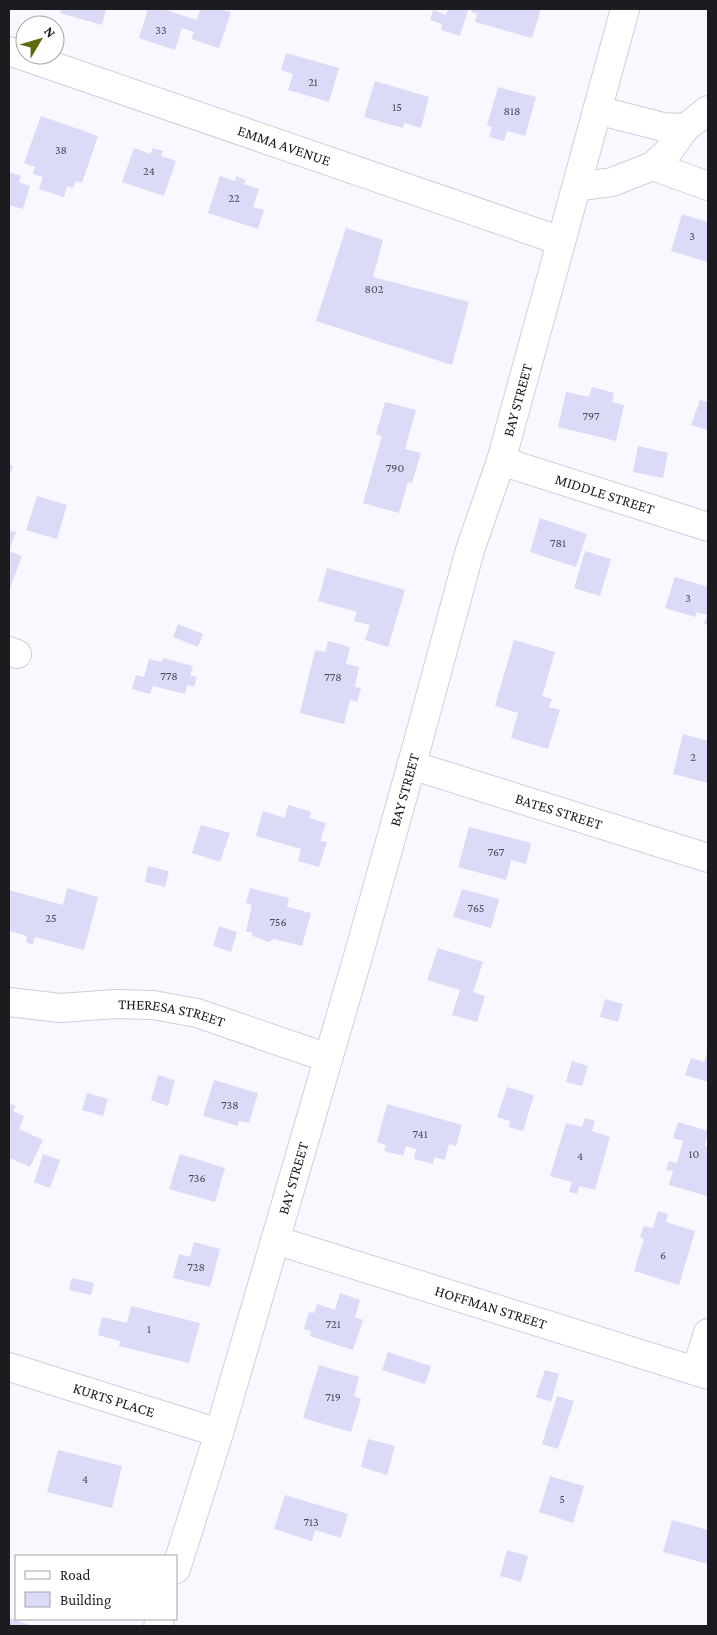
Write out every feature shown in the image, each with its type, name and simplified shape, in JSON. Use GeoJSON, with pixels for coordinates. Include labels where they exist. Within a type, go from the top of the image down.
{"type":"FeatureCollection","features":[{"type":"Feature","properties":{"kind":"street","name":"BAY STREET"},"geometry":{"type":"LineString","coordinates":[[178,1563],[219,1433],[328,1058],[470,550],[501,462],[625,9]]}},
{"type":"Feature","properties":{"kind":"street","name":"EMMA AVENUE"},"geometry":{"type":"LineString","coordinates":[[9,50],[561,241]]}},
{"type":"Feature","properties":{"kind":"street"},"geometry":{"type":"LineString","coordinates":[[597,110],[663,127],[685,128]]}},
{"type":"Feature","properties":{"kind":"street"},"geometry":{"type":"LineString","coordinates":[[576,187],[612,182],[653,166],[667,153],[685,128],[708,110]]}},
{"type":"Feature","properties":{"kind":"street"},"geometry":{"type":"LineString","coordinates":[[653,166],[708,186]]}},
{"type":"Feature","properties":{"kind":"street","name":"MIDDLE STREET"},"geometry":{"type":"LineString","coordinates":[[501,462],[708,527]]}},
{"type":"Feature","properties":{"kind":"street","name":"BATES STREET"},"geometry":{"type":"LineString","coordinates":[[411,765],[708,858]]}},
{"type":"Feature","properties":{"kind":"street","name":"THERESA STREET"},"geometry":{"type":"LineString","coordinates":[[9,1002],[60,1008],[116,1004],[153,1005],[197,1013],[328,1058]]}},
{"type":"Feature","properties":{"kind":"street","name":"HOFFMAN STREET"},"geometry":{"type":"LineString","coordinates":[[275,1240],[702,1373]]}},
{"type":"Feature","properties":{"kind":"street"},"geometry":{"type":"LineString","coordinates":[[702,1373],[708,1333]]}},
{"type":"Feature","properties":{"kind":"street","name":"KURTS PLACE"},"geometry":{"type":"LineString","coordinates":[[9,1367],[219,1433]]}},
{"type":"Feature","properties":{"kind":"building"},"geometry":{"type":"Polygon","coordinates":[[[61,9],[106,9],[102,25],[60,13],[61,9]]]}},
{"type":"Feature","properties":{"kind":"building"},"geometry":{"type":"Polygon","coordinates":[[[148,9],[163,9],[197,20],[200,9],[219,9],[231,12],[219,48],[191,39],[194,32],[182,28],[175,50],[139,38],[148,9]]]}},
{"type":"Feature","properties":{"kind":"building"},"geometry":{"type":"Polygon","coordinates":[[[448,9],[468,10],[460,36],[441,30],[442,24],[430,20],[433,10],[446,15],[448,9]]]}},
{"type":"Feature","properties":{"kind":"building"},"geometry":{"type":"Polygon","coordinates":[[[472,9],[541,9],[532,38],[475,22],[477,14],[471,12],[472,9]]]}},
{"type":"Feature","properties":{"kind":"building"},"geometry":{"type":"Polygon","coordinates":[[[286,53],[339,68],[329,102],[288,90],[293,74],[281,70],[286,53]]]}},
{"type":"Feature","properties":{"kind":"building"},"geometry":{"type":"Polygon","coordinates":[[[375,81],[429,97],[421,128],[404,123],[403,128],[364,117],[375,81]]]}},
{"type":"Feature","properties":{"kind":"building"},"geometry":{"type":"Polygon","coordinates":[[[498,87],[536,97],[525,136],[507,131],[504,141],[489,137],[492,127],[487,125],[498,87]]]}},
{"type":"Feature","properties":{"kind":"building"},"geometry":{"type":"Polygon","coordinates":[[[41,116],[98,136],[82,183],[76,181],[73,188],[67,186],[64,197],[39,189],[43,177],[33,174],[35,167],[24,163],[41,116]]]}},
{"type":"Feature","properties":{"kind":"building"},"geometry":{"type":"Polygon","coordinates":[[[134,148],[150,154],[153,148],[163,151],[161,156],[176,161],[164,196],[122,182],[134,148]]]}},
{"type":"Feature","properties":{"kind":"building"},"geometry":{"type":"Polygon","coordinates":[[[9,172],[21,176],[19,182],[30,186],[23,209],[9,205],[9,172]]]}},
{"type":"Feature","properties":{"kind":"building"},"geometry":{"type":"Polygon","coordinates":[[[220,176],[235,181],[236,176],[246,180],[244,184],[259,189],[253,207],[264,210],[258,229],[208,213],[220,176]]]}},
{"type":"Feature","properties":{"kind":"building"},"geometry":{"type":"Polygon","coordinates":[[[682,214],[708,222],[708,262],[671,251],[682,214]]]}},
{"type":"Feature","properties":{"kind":"building"},"geometry":{"type":"Polygon","coordinates":[[[346,228],[383,240],[373,277],[469,302],[452,365],[316,321],[346,228]]]}},
{"type":"Feature","properties":{"kind":"building"},"geometry":{"type":"Polygon","coordinates":[[[592,387],[614,393],[612,402],[624,405],[616,441],[558,427],[566,392],[589,397],[592,387]]]}},
{"type":"Feature","properties":{"kind":"building"},"geometry":{"type":"Polygon","coordinates":[[[700,400],[708,402],[708,430],[691,425],[700,400]]]}},
{"type":"Feature","properties":{"kind":"building"},"geometry":{"type":"Polygon","coordinates":[[[385,402],[416,410],[405,449],[421,453],[412,483],[408,482],[399,513],[363,503],[382,436],[376,434],[385,402]]]}},
{"type":"Feature","properties":{"kind":"building"},"geometry":{"type":"Polygon","coordinates":[[[638,446],[668,453],[663,478],[633,472],[638,446]]]}},
{"type":"Feature","properties":{"kind":"building"},"geometry":{"type":"Polygon","coordinates":[[[9,465],[13,466],[9,478],[9,465]]]}},
{"type":"Feature","properties":{"kind":"building"},"geometry":{"type":"Polygon","coordinates":[[[37,496],[67,505],[57,539],[26,530],[37,496]]]}},
{"type":"Feature","properties":{"kind":"building"},"geometry":{"type":"Polygon","coordinates":[[[540,518],[587,534],[576,567],[530,552],[540,518]]]}},
{"type":"Feature","properties":{"kind":"building"},"geometry":{"type":"Polygon","coordinates":[[[9,530],[16,532],[9,551],[9,530]]]}},
{"type":"Feature","properties":{"kind":"building"},"geometry":{"type":"Polygon","coordinates":[[[9,551],[22,556],[9,591],[9,551]]]}},
{"type":"Feature","properties":{"kind":"building"},"geometry":{"type":"Polygon","coordinates":[[[585,551],[611,559],[600,596],[574,588],[585,551]]]}},
{"type":"Feature","properties":{"kind":"building"},"geometry":{"type":"Polygon","coordinates":[[[327,568],[405,590],[388,647],[365,640],[370,625],[354,621],[357,612],[318,601],[327,568]]]}},
{"type":"Feature","properties":{"kind":"building"},"geometry":{"type":"Polygon","coordinates":[[[675,577],[708,587],[708,625],[704,624],[707,615],[697,612],[695,617],[665,608],[675,577]]]}},
{"type":"Feature","properties":{"kind":"building"},"geometry":{"type":"Polygon","coordinates":[[[178,624],[203,634],[198,647],[173,637],[178,624]]]}},
{"type":"Feature","properties":{"kind":"building"},"geometry":{"type":"Polygon","coordinates":[[[514,640],[555,652],[542,696],[552,699],[549,707],[560,710],[548,749],[511,738],[518,713],[495,706],[514,640]]]}},
{"type":"Feature","properties":{"kind":"building"},"geometry":{"type":"Polygon","coordinates":[[[328,641],[350,647],[346,664],[359,667],[355,687],[361,688],[357,702],[350,700],[344,724],[300,713],[315,650],[325,652],[328,641]]]}},
{"type":"Feature","properties":{"kind":"building"},"geometry":{"type":"Polygon","coordinates":[[[163,658],[193,666],[190,675],[197,677],[194,687],[187,685],[185,694],[153,686],[150,694],[132,689],[136,675],[144,677],[149,659],[162,662],[163,658]]]}},
{"type":"Feature","properties":{"kind":"building"},"geometry":{"type":"Polygon","coordinates":[[[683,734],[708,741],[708,783],[673,774],[683,734]]]}},
{"type":"Feature","properties":{"kind":"building"},"geometry":{"type":"Polygon","coordinates":[[[288,805],[311,812],[309,818],[326,823],[320,841],[327,842],[319,867],[298,861],[301,849],[256,836],[263,811],[285,818],[288,805]]]}},
{"type":"Feature","properties":{"kind":"building"},"geometry":{"type":"Polygon","coordinates":[[[201,825],[230,833],[220,862],[192,853],[201,825]]]}},
{"type":"Feature","properties":{"kind":"building"},"geometry":{"type":"Polygon","coordinates":[[[469,827],[531,843],[526,864],[511,860],[506,880],[458,867],[469,827]]]}},
{"type":"Feature","properties":{"kind":"building"},"geometry":{"type":"Polygon","coordinates":[[[148,866],[169,871],[165,887],[145,882],[148,866]]]}},
{"type":"Feature","properties":{"kind":"building"},"geometry":{"type":"Polygon","coordinates":[[[67,888],[98,897],[84,950],[35,937],[33,945],[26,942],[27,936],[9,931],[9,890],[63,905],[67,888]]]}},
{"type":"Feature","properties":{"kind":"building"},"geometry":{"type":"Polygon","coordinates":[[[250,888],[289,898],[287,907],[311,913],[302,946],[274,939],[269,942],[253,936],[251,932],[246,932],[252,905],[246,903],[250,888]]]}},
{"type":"Feature","properties":{"kind":"building"},"geometry":{"type":"Polygon","coordinates":[[[462,889],[499,899],[491,928],[453,917],[462,889]]]}},
{"type":"Feature","properties":{"kind":"building"},"geometry":{"type":"Polygon","coordinates":[[[219,926],[237,932],[231,952],[213,946],[219,926]]]}},
{"type":"Feature","properties":{"kind":"building"},"geometry":{"type":"Polygon","coordinates":[[[438,948],[483,962],[473,992],[485,996],[477,1022],[452,1015],[460,990],[427,980],[438,948]]]}},
{"type":"Feature","properties":{"kind":"building"},"geometry":{"type":"Polygon","coordinates":[[[605,999],[623,1004],[618,1022],[600,1017],[605,999]]]}},
{"type":"Feature","properties":{"kind":"building"},"geometry":{"type":"Polygon","coordinates":[[[708,1050],[708,1082],[685,1075],[691,1058],[704,1062],[708,1050]]]}},
{"type":"Feature","properties":{"kind":"building"},"geometry":{"type":"Polygon","coordinates":[[[572,1061],[588,1066],[582,1086],[566,1082],[572,1061]]]}},
{"type":"Feature","properties":{"kind":"building"},"geometry":{"type":"Polygon","coordinates":[[[158,1075],[175,1080],[168,1106],[151,1100],[158,1075]]]}},
{"type":"Feature","properties":{"kind":"building"},"geometry":{"type":"Polygon","coordinates":[[[214,1080],[258,1093],[249,1123],[239,1121],[238,1126],[203,1116],[214,1080]]]}},
{"type":"Feature","properties":{"kind":"building"},"geometry":{"type":"Polygon","coordinates":[[[507,1087],[534,1095],[523,1131],[509,1127],[510,1121],[497,1117],[507,1087]]]}},
{"type":"Feature","properties":{"kind":"building"},"geometry":{"type":"Polygon","coordinates":[[[87,1093],[108,1099],[103,1116],[82,1110],[87,1093]]]}},
{"type":"Feature","properties":{"kind":"building"},"geometry":{"type":"Polygon","coordinates":[[[9,1103],[16,1106],[13,1111],[24,1116],[19,1129],[43,1140],[30,1167],[9,1158],[9,1103]]]}},
{"type":"Feature","properties":{"kind":"building"},"geometry":{"type":"Polygon","coordinates":[[[387,1104],[462,1125],[456,1146],[449,1144],[445,1160],[434,1157],[433,1164],[414,1159],[416,1149],[406,1146],[403,1156],[384,1151],[386,1145],[377,1142],[387,1104]]]}},
{"type":"Feature","properties":{"kind":"building"},"geometry":{"type":"Polygon","coordinates":[[[585,1118],[595,1121],[592,1131],[610,1137],[595,1190],[579,1186],[577,1194],[569,1192],[572,1182],[550,1176],[566,1123],[582,1127],[585,1118]]]}},
{"type":"Feature","properties":{"kind":"building"},"geometry":{"type":"Polygon","coordinates":[[[678,1122],[708,1131],[705,1146],[708,1147],[707,1196],[669,1185],[673,1171],[666,1170],[669,1161],[677,1163],[683,1141],[673,1138],[678,1122]]]}},
{"type":"Feature","properties":{"kind":"building"},"geometry":{"type":"Polygon","coordinates":[[[43,1154],[60,1160],[50,1188],[34,1182],[43,1154]]]}},
{"type":"Feature","properties":{"kind":"building"},"geometry":{"type":"Polygon","coordinates":[[[180,1154],[225,1168],[215,1202],[169,1189],[180,1154]]]}},
{"type":"Feature","properties":{"kind":"building"},"geometry":{"type":"Polygon","coordinates":[[[658,1211],[668,1214],[666,1222],[695,1231],[679,1285],[634,1271],[644,1239],[640,1237],[644,1226],[653,1228],[658,1211]]]}},
{"type":"Feature","properties":{"kind":"building"},"geometry":{"type":"Polygon","coordinates":[[[194,1242],[220,1249],[210,1287],[173,1278],[179,1254],[190,1257],[194,1242]]]}},
{"type":"Feature","properties":{"kind":"building"},"geometry":{"type":"Polygon","coordinates":[[[72,1278],[94,1283],[91,1295],[69,1290],[72,1278]]]}},
{"type":"Feature","properties":{"kind":"building"},"geometry":{"type":"Polygon","coordinates":[[[340,1293],[360,1300],[355,1317],[363,1320],[353,1350],[310,1336],[311,1331],[304,1329],[309,1312],[314,1313],[317,1304],[335,1310],[340,1293]]]}},
{"type":"Feature","properties":{"kind":"building"},"geometry":{"type":"Polygon","coordinates":[[[131,1306],[200,1323],[189,1363],[119,1346],[120,1341],[98,1335],[102,1317],[127,1323],[131,1306]]]}},
{"type":"Feature","properties":{"kind":"building"},"geometry":{"type":"Polygon","coordinates":[[[388,1352],[431,1366],[425,1384],[382,1370],[388,1352]]]}},
{"type":"Feature","properties":{"kind":"building"},"geometry":{"type":"Polygon","coordinates":[[[319,1365],[359,1377],[354,1396],[361,1399],[351,1432],[303,1418],[319,1365]]]}},
{"type":"Feature","properties":{"kind":"building"},"geometry":{"type":"Polygon","coordinates":[[[545,1370],[559,1374],[551,1402],[536,1397],[545,1370]]]}},
{"type":"Feature","properties":{"kind":"building"},"geometry":{"type":"Polygon","coordinates":[[[557,1396],[574,1401],[558,1449],[542,1444],[557,1396]]]}},
{"type":"Feature","properties":{"kind":"building"},"geometry":{"type":"Polygon","coordinates":[[[368,1439],[395,1446],[387,1475],[361,1467],[368,1439]]]}},
{"type":"Feature","properties":{"kind":"building"},"geometry":{"type":"Polygon","coordinates":[[[58,1450],[122,1466],[112,1508],[47,1492],[58,1450]]]}},
{"type":"Feature","properties":{"kind":"building"},"geometry":{"type":"Polygon","coordinates":[[[550,1476],[584,1486],[573,1523],[539,1512],[550,1476]]]}},
{"type":"Feature","properties":{"kind":"building"},"geometry":{"type":"Polygon","coordinates":[[[285,1495],[348,1514],[341,1538],[315,1530],[312,1541],[274,1529],[285,1495]]]}},
{"type":"Feature","properties":{"kind":"building"},"geometry":{"type":"Polygon","coordinates":[[[672,1520],[708,1530],[708,1564],[663,1552],[672,1520]]]}},
{"type":"Feature","properties":{"kind":"building"},"geometry":{"type":"Polygon","coordinates":[[[507,1550],[528,1556],[521,1582],[500,1576],[507,1550]]]}},
{"type":"Feature","properties":{"kind":"building"},"geometry":{"type":"Polygon","coordinates":[[[9,1618],[33,1626],[9,1626],[9,1618]]]}}]}
